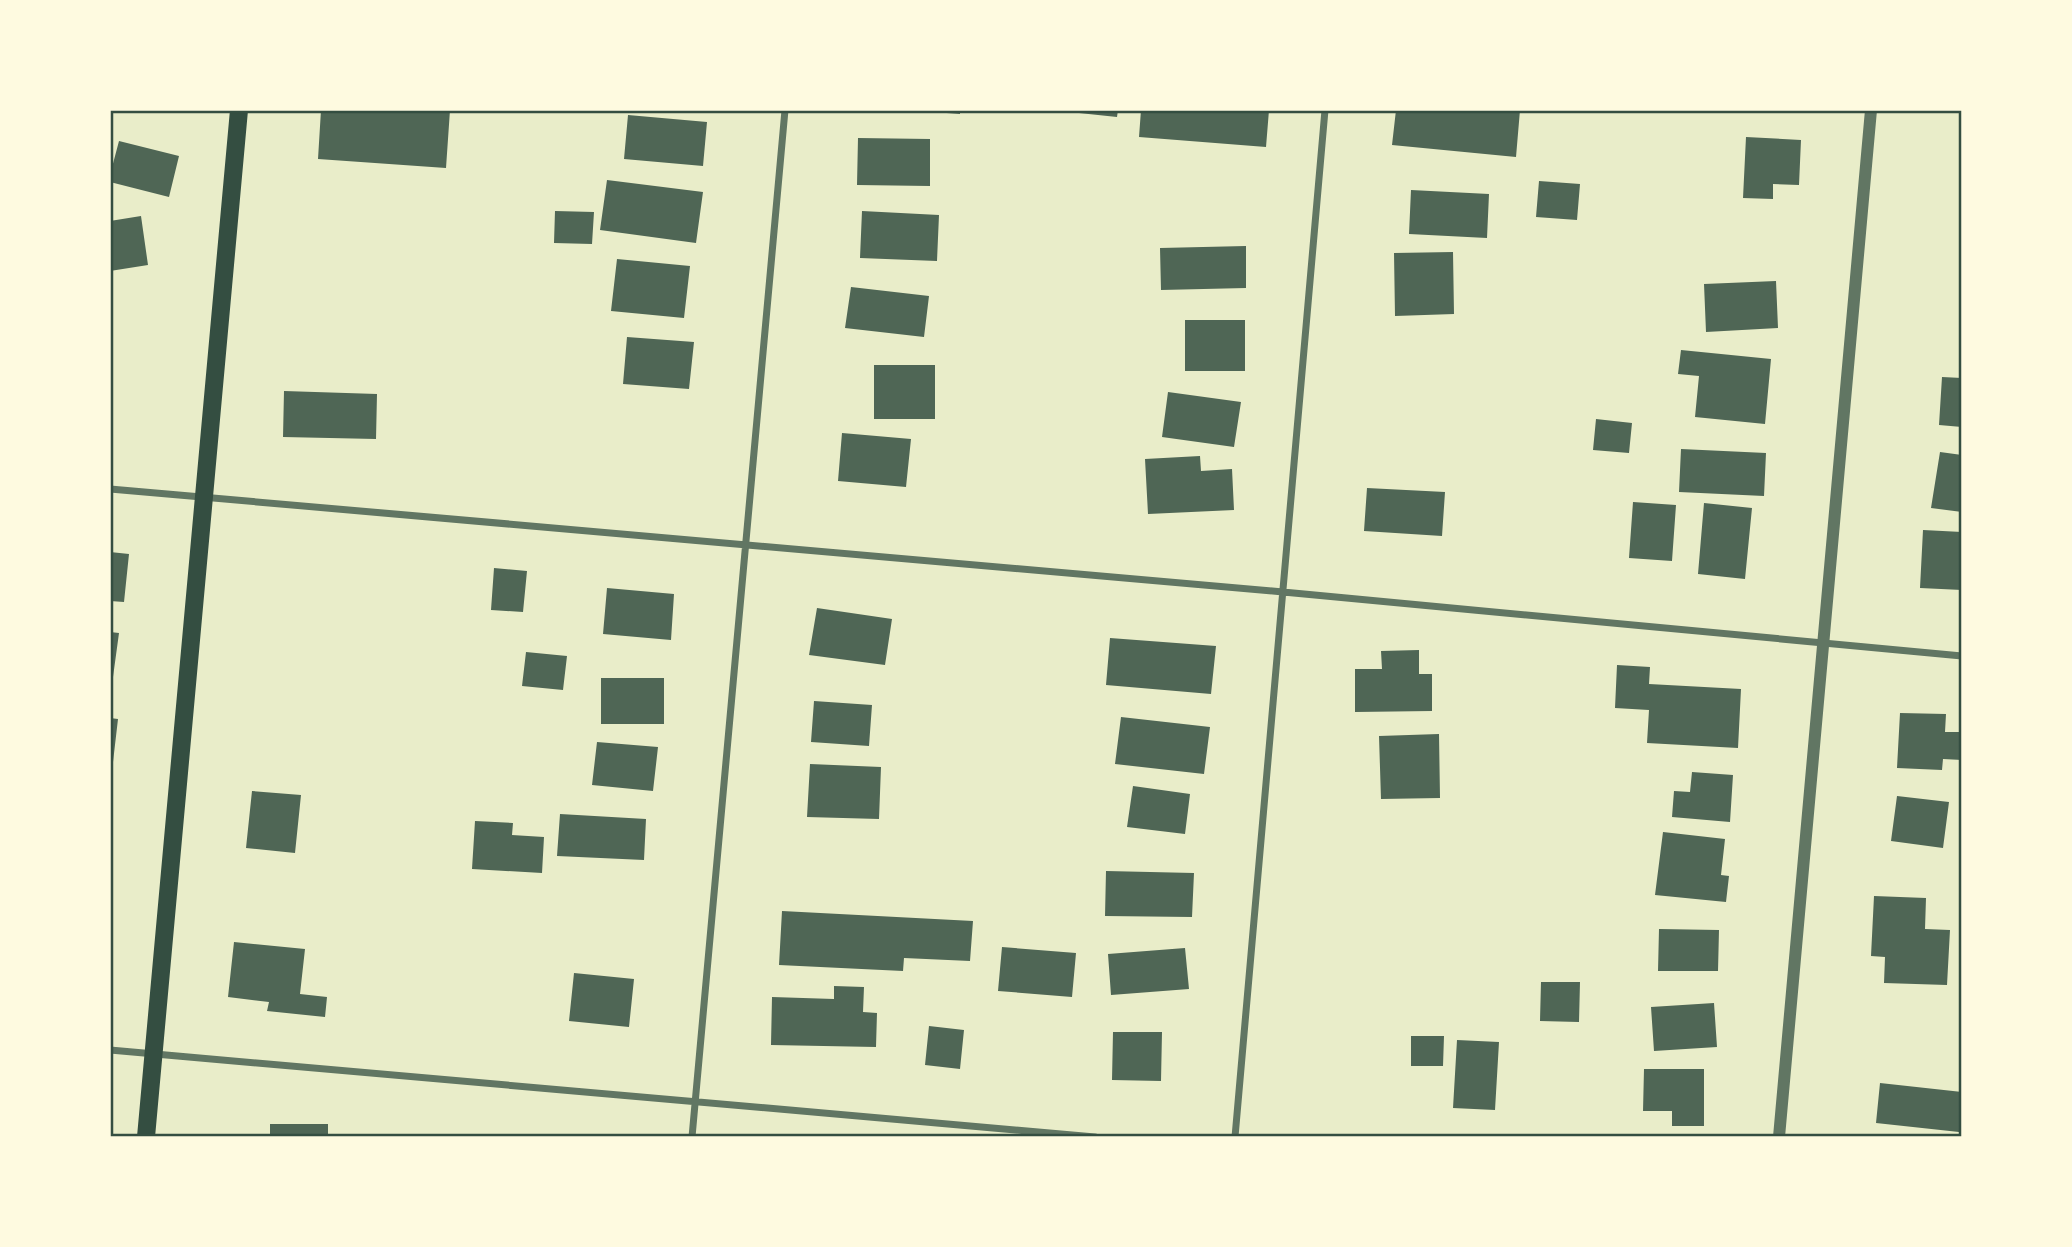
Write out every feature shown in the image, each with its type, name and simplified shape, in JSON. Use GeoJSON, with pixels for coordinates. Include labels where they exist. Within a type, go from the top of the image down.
{"type":"FeatureCollection","features":[{"type":"Feature","properties":{"kind":"main road"},"geometry":{"type":"LineString","coordinates":[[146,1137],[239,110]]}},
{"type":"Feature","properties":{"kind":"street"},"geometry":{"type":"LineString","coordinates":[[692,1137],[785,110]]}},
{"type":"Feature","properties":{"kind":"street"},"geometry":{"type":"LineString","coordinates":[[1235,1137],[1325,110]]}},
{"type":"Feature","properties":{"kind":"street"},"geometry":{"type":"LineString","coordinates":[[1779,1137],[1871,110]]}},
{"type":"Feature","properties":{"kind":"street"},"geometry":{"type":"LineString","coordinates":[[110,489],[1283,592],[1962,656]]}},
{"type":"Feature","properties":{"kind":"street"},"geometry":{"type":"LineString","coordinates":[[110,1049],[1095,1137]]}},
{"type":"Feature","properties":{"kind":"building"},"geometry":{"type":"Polygon","coordinates":[[[321,110],[450,110],[446,168],[318,159],[321,110]]]}},
{"type":"Feature","properties":{"kind":"building"},"geometry":{"type":"Polygon","coordinates":[[[960,110],[960,114],[933,112],[960,110]]]}},
{"type":"Feature","properties":{"kind":"building"},"geometry":{"type":"Polygon","coordinates":[[[1079,110],[1118,110],[1117,117],[1079,113],[1079,110]]]}},
{"type":"Feature","properties":{"kind":"building"},"geometry":{"type":"Polygon","coordinates":[[[1141,110],[1269,110],[1266,147],[1139,137],[1141,110]]]}},
{"type":"Feature","properties":{"kind":"building"},"geometry":{"type":"Polygon","coordinates":[[[1396,110],[1520,110],[1516,157],[1392,145],[1396,110]]]}},
{"type":"Feature","properties":{"kind":"building"},"geometry":{"type":"Polygon","coordinates":[[[628,115],[707,122],[703,166],[624,159],[628,115]]]}},
{"type":"Feature","properties":{"kind":"building"},"geometry":{"type":"Polygon","coordinates":[[[1746,137],[1801,140],[1799,185],[1773,184],[1773,199],[1743,198],[1746,137]]]}},
{"type":"Feature","properties":{"kind":"building"},"geometry":{"type":"Polygon","coordinates":[[[858,138],[930,139],[930,186],[857,185],[858,138]]]}},
{"type":"Feature","properties":{"kind":"building"},"geometry":{"type":"Polygon","coordinates":[[[119,141],[179,156],[169,197],[110,182],[119,141]]]}},
{"type":"Feature","properties":{"kind":"building"},"geometry":{"type":"Polygon","coordinates":[[[607,180],[703,192],[696,243],[600,230],[607,180]]]}},
{"type":"Feature","properties":{"kind":"building"},"geometry":{"type":"Polygon","coordinates":[[[1539,181],[1580,184],[1577,220],[1536,217],[1539,181]]]}},
{"type":"Feature","properties":{"kind":"building"},"geometry":{"type":"Polygon","coordinates":[[[1411,190],[1489,194],[1487,238],[1409,234],[1411,190]]]}},
{"type":"Feature","properties":{"kind":"building"},"geometry":{"type":"Polygon","coordinates":[[[555,211],[594,212],[592,244],[554,243],[555,211]]]}},
{"type":"Feature","properties":{"kind":"building"},"geometry":{"type":"Polygon","coordinates":[[[862,211],[939,215],[937,261],[860,258],[862,211]]]}},
{"type":"Feature","properties":{"kind":"building"},"geometry":{"type":"Polygon","coordinates":[[[141,216],[148,265],[110,271],[110,221],[141,216]]]}},
{"type":"Feature","properties":{"kind":"building"},"geometry":{"type":"Polygon","coordinates":[[[1246,246],[1246,288],[1161,290],[1160,248],[1246,246]]]}},
{"type":"Feature","properties":{"kind":"building"},"geometry":{"type":"Polygon","coordinates":[[[1453,252],[1454,314],[1395,316],[1394,253],[1453,252]]]}},
{"type":"Feature","properties":{"kind":"building"},"geometry":{"type":"Polygon","coordinates":[[[617,259],[690,266],[684,318],[611,311],[617,259]]]}},
{"type":"Feature","properties":{"kind":"building"},"geometry":{"type":"Polygon","coordinates":[[[1776,281],[1778,328],[1706,332],[1704,284],[1776,281]]]}},
{"type":"Feature","properties":{"kind":"building"},"geometry":{"type":"Polygon","coordinates":[[[851,287],[929,296],[924,337],[845,328],[851,287]]]}},
{"type":"Feature","properties":{"kind":"building"},"geometry":{"type":"Polygon","coordinates":[[[1185,320],[1245,320],[1245,371],[1185,371],[1185,320]]]}},
{"type":"Feature","properties":{"kind":"building"},"geometry":{"type":"Polygon","coordinates":[[[627,337],[694,342],[689,389],[623,384],[627,337]]]}},
{"type":"Feature","properties":{"kind":"building"},"geometry":{"type":"Polygon","coordinates":[[[1681,350],[1771,359],[1765,424],[1695,417],[1699,376],[1678,374],[1681,350]]]}},
{"type":"Feature","properties":{"kind":"building"},"geometry":{"type":"Polygon","coordinates":[[[874,365],[935,365],[935,419],[874,419],[874,365]]]}},
{"type":"Feature","properties":{"kind":"building"},"geometry":{"type":"Polygon","coordinates":[[[1942,377],[1962,378],[1962,427],[1939,425],[1942,377]]]}},
{"type":"Feature","properties":{"kind":"building"},"geometry":{"type":"Polygon","coordinates":[[[284,391],[377,394],[376,439],[283,437],[284,391]]]}},
{"type":"Feature","properties":{"kind":"building"},"geometry":{"type":"Polygon","coordinates":[[[1168,392],[1241,402],[1234,447],[1162,437],[1168,392]]]}},
{"type":"Feature","properties":{"kind":"building"},"geometry":{"type":"Polygon","coordinates":[[[1596,419],[1632,423],[1629,453],[1593,450],[1596,419]]]}},
{"type":"Feature","properties":{"kind":"building"},"geometry":{"type":"Polygon","coordinates":[[[842,433],[911,439],[906,487],[838,481],[842,433]]]}},
{"type":"Feature","properties":{"kind":"building"},"geometry":{"type":"Polygon","coordinates":[[[1681,449],[1766,453],[1764,496],[1679,492],[1681,449]]]}},
{"type":"Feature","properties":{"kind":"building"},"geometry":{"type":"Polygon","coordinates":[[[1940,452],[1962,455],[1962,512],[1931,508],[1940,452]]]}},
{"type":"Feature","properties":{"kind":"building"},"geometry":{"type":"Polygon","coordinates":[[[1200,456],[1201,471],[1232,469],[1234,510],[1148,514],[1145,459],[1200,456]]]}},
{"type":"Feature","properties":{"kind":"building"},"geometry":{"type":"Polygon","coordinates":[[[1367,488],[1445,492],[1442,536],[1364,531],[1367,488]]]}},
{"type":"Feature","properties":{"kind":"building"},"geometry":{"type":"Polygon","coordinates":[[[1633,502],[1676,505],[1672,561],[1629,558],[1633,502]]]}},
{"type":"Feature","properties":{"kind":"building"},"geometry":{"type":"Polygon","coordinates":[[[1704,503],[1752,508],[1745,579],[1698,574],[1704,503]]]}},
{"type":"Feature","properties":{"kind":"building"},"geometry":{"type":"Polygon","coordinates":[[[1923,530],[1962,532],[1962,590],[1920,588],[1923,530]]]}},
{"type":"Feature","properties":{"kind":"building"},"geometry":{"type":"Polygon","coordinates":[[[110,552],[129,554],[124,602],[110,601],[110,552]]]}},
{"type":"Feature","properties":{"kind":"building"},"geometry":{"type":"Polygon","coordinates":[[[494,568],[527,571],[523,612],[491,610],[494,568]]]}},
{"type":"Feature","properties":{"kind":"building"},"geometry":{"type":"Polygon","coordinates":[[[607,588],[674,594],[671,640],[603,634],[607,588]]]}},
{"type":"Feature","properties":{"kind":"building"},"geometry":{"type":"Polygon","coordinates":[[[817,608],[892,619],[885,665],[809,655],[817,608]]]}},
{"type":"Feature","properties":{"kind":"building"},"geometry":{"type":"Polygon","coordinates":[[[110,632],[119,633],[113,677],[110,677],[110,632]]]}},
{"type":"Feature","properties":{"kind":"building"},"geometry":{"type":"Polygon","coordinates":[[[1110,638],[1216,646],[1211,694],[1106,685],[1110,638]]]}},
{"type":"Feature","properties":{"kind":"building"},"geometry":{"type":"Polygon","coordinates":[[[1419,650],[1419,674],[1432,674],[1432,711],[1355,712],[1355,669],[1382,669],[1381,651],[1419,650]]]}},
{"type":"Feature","properties":{"kind":"building"},"geometry":{"type":"Polygon","coordinates":[[[526,652],[567,656],[563,690],[522,686],[526,652]]]}},
{"type":"Feature","properties":{"kind":"building"},"geometry":{"type":"Polygon","coordinates":[[[1617,665],[1650,667],[1649,684],[1741,689],[1738,748],[1647,743],[1649,710],[1615,708],[1617,665]]]}},
{"type":"Feature","properties":{"kind":"building"},"geometry":{"type":"Polygon","coordinates":[[[601,678],[664,678],[664,724],[601,724],[601,678]]]}},
{"type":"Feature","properties":{"kind":"building"},"geometry":{"type":"Polygon","coordinates":[[[814,701],[872,705],[869,746],[811,742],[814,701]]]}},
{"type":"Feature","properties":{"kind":"building"},"geometry":{"type":"Polygon","coordinates":[[[1900,713],[1946,714],[1945,732],[1962,732],[1962,760],[1943,759],[1942,770],[1897,768],[1900,713]]]}},
{"type":"Feature","properties":{"kind":"building"},"geometry":{"type":"Polygon","coordinates":[[[1121,717],[1210,727],[1204,774],[1115,764],[1121,717]]]}},
{"type":"Feature","properties":{"kind":"building"},"geometry":{"type":"Polygon","coordinates":[[[110,718],[118,719],[113,762],[110,762],[110,718]]]}},
{"type":"Feature","properties":{"kind":"building"},"geometry":{"type":"Polygon","coordinates":[[[1439,734],[1440,798],[1381,799],[1379,736],[1439,734]]]}},
{"type":"Feature","properties":{"kind":"building"},"geometry":{"type":"Polygon","coordinates":[[[597,742],[658,747],[653,791],[592,785],[597,742]]]}},
{"type":"Feature","properties":{"kind":"building"},"geometry":{"type":"Polygon","coordinates":[[[810,764],[881,767],[879,819],[807,817],[810,764]]]}},
{"type":"Feature","properties":{"kind":"building"},"geometry":{"type":"Polygon","coordinates":[[[1692,772],[1733,775],[1730,822],[1672,817],[1674,791],[1690,792],[1692,772]]]}},
{"type":"Feature","properties":{"kind":"building"},"geometry":{"type":"Polygon","coordinates":[[[1133,786],[1190,794],[1185,834],[1127,827],[1133,786]]]}},
{"type":"Feature","properties":{"kind":"building"},"geometry":{"type":"Polygon","coordinates":[[[252,791],[301,795],[295,853],[246,848],[252,791]]]}},
{"type":"Feature","properties":{"kind":"building"},"geometry":{"type":"Polygon","coordinates":[[[1897,796],[1949,802],[1943,848],[1891,841],[1897,796]]]}},
{"type":"Feature","properties":{"kind":"building"},"geometry":{"type":"Polygon","coordinates":[[[560,814],[646,819],[644,860],[557,856],[560,814]]]}},
{"type":"Feature","properties":{"kind":"building"},"geometry":{"type":"Polygon","coordinates":[[[475,821],[513,823],[512,835],[544,837],[542,873],[472,869],[475,821]]]}},
{"type":"Feature","properties":{"kind":"building"},"geometry":{"type":"Polygon","coordinates":[[[1663,832],[1725,839],[1721,875],[1729,876],[1726,902],[1655,895],[1663,832]]]}},
{"type":"Feature","properties":{"kind":"building"},"geometry":{"type":"Polygon","coordinates":[[[1106,871],[1194,873],[1192,917],[1105,916],[1106,871]]]}},
{"type":"Feature","properties":{"kind":"building"},"geometry":{"type":"Polygon","coordinates":[[[1874,896],[1926,898],[1925,929],[1950,930],[1947,985],[1884,983],[1885,957],[1871,956],[1874,896]]]}},
{"type":"Feature","properties":{"kind":"building"},"geometry":{"type":"Polygon","coordinates":[[[782,911],[973,921],[970,961],[904,958],[903,971],[779,965],[782,911]]]}},
{"type":"Feature","properties":{"kind":"building"},"geometry":{"type":"Polygon","coordinates":[[[1659,929],[1719,930],[1718,971],[1658,971],[1659,929]]]}},
{"type":"Feature","properties":{"kind":"building"},"geometry":{"type":"Polygon","coordinates":[[[234,942],[305,949],[300,994],[327,997],[325,1017],[267,1011],[269,1002],[228,997],[234,942]]]}},
{"type":"Feature","properties":{"kind":"building"},"geometry":{"type":"Polygon","coordinates":[[[1002,947],[1076,953],[1072,997],[998,991],[1002,947]]]}},
{"type":"Feature","properties":{"kind":"building"},"geometry":{"type":"Polygon","coordinates":[[[1185,948],[1189,989],[1111,995],[1108,954],[1185,948]]]}},
{"type":"Feature","properties":{"kind":"building"},"geometry":{"type":"Polygon","coordinates":[[[574,973],[634,979],[629,1027],[569,1021],[574,973]]]}},
{"type":"Feature","properties":{"kind":"building"},"geometry":{"type":"Polygon","coordinates":[[[1541,982],[1580,982],[1579,1022],[1540,1021],[1541,982]]]}},
{"type":"Feature","properties":{"kind":"building"},"geometry":{"type":"Polygon","coordinates":[[[834,986],[864,987],[863,1012],[877,1013],[876,1047],[771,1045],[772,997],[834,999],[834,986]]]}},
{"type":"Feature","properties":{"kind":"building"},"geometry":{"type":"Polygon","coordinates":[[[1714,1003],[1717,1047],[1654,1051],[1651,1007],[1714,1003]]]}},
{"type":"Feature","properties":{"kind":"building"},"geometry":{"type":"Polygon","coordinates":[[[929,1026],[964,1030],[960,1069],[925,1065],[929,1026]]]}},
{"type":"Feature","properties":{"kind":"building"},"geometry":{"type":"Polygon","coordinates":[[[1113,1032],[1162,1032],[1161,1081],[1112,1080],[1113,1032]]]}},
{"type":"Feature","properties":{"kind":"building"},"geometry":{"type":"Polygon","coordinates":[[[1411,1036],[1444,1036],[1443,1066],[1411,1066],[1411,1036]]]}},
{"type":"Feature","properties":{"kind":"building"},"geometry":{"type":"Polygon","coordinates":[[[1457,1040],[1499,1042],[1495,1110],[1453,1108],[1457,1040]]]}},
{"type":"Feature","properties":{"kind":"building"},"geometry":{"type":"Polygon","coordinates":[[[1644,1069],[1704,1069],[1704,1126],[1672,1126],[1672,1111],[1643,1111],[1644,1069]]]}},
{"type":"Feature","properties":{"kind":"building"},"geometry":{"type":"Polygon","coordinates":[[[1880,1083],[1962,1092],[1959,1132],[1876,1123],[1880,1083]]]}},
{"type":"Feature","properties":{"kind":"building"},"geometry":{"type":"Polygon","coordinates":[[[270,1124],[328,1124],[328,1137],[270,1137],[270,1124]]]}}]}
